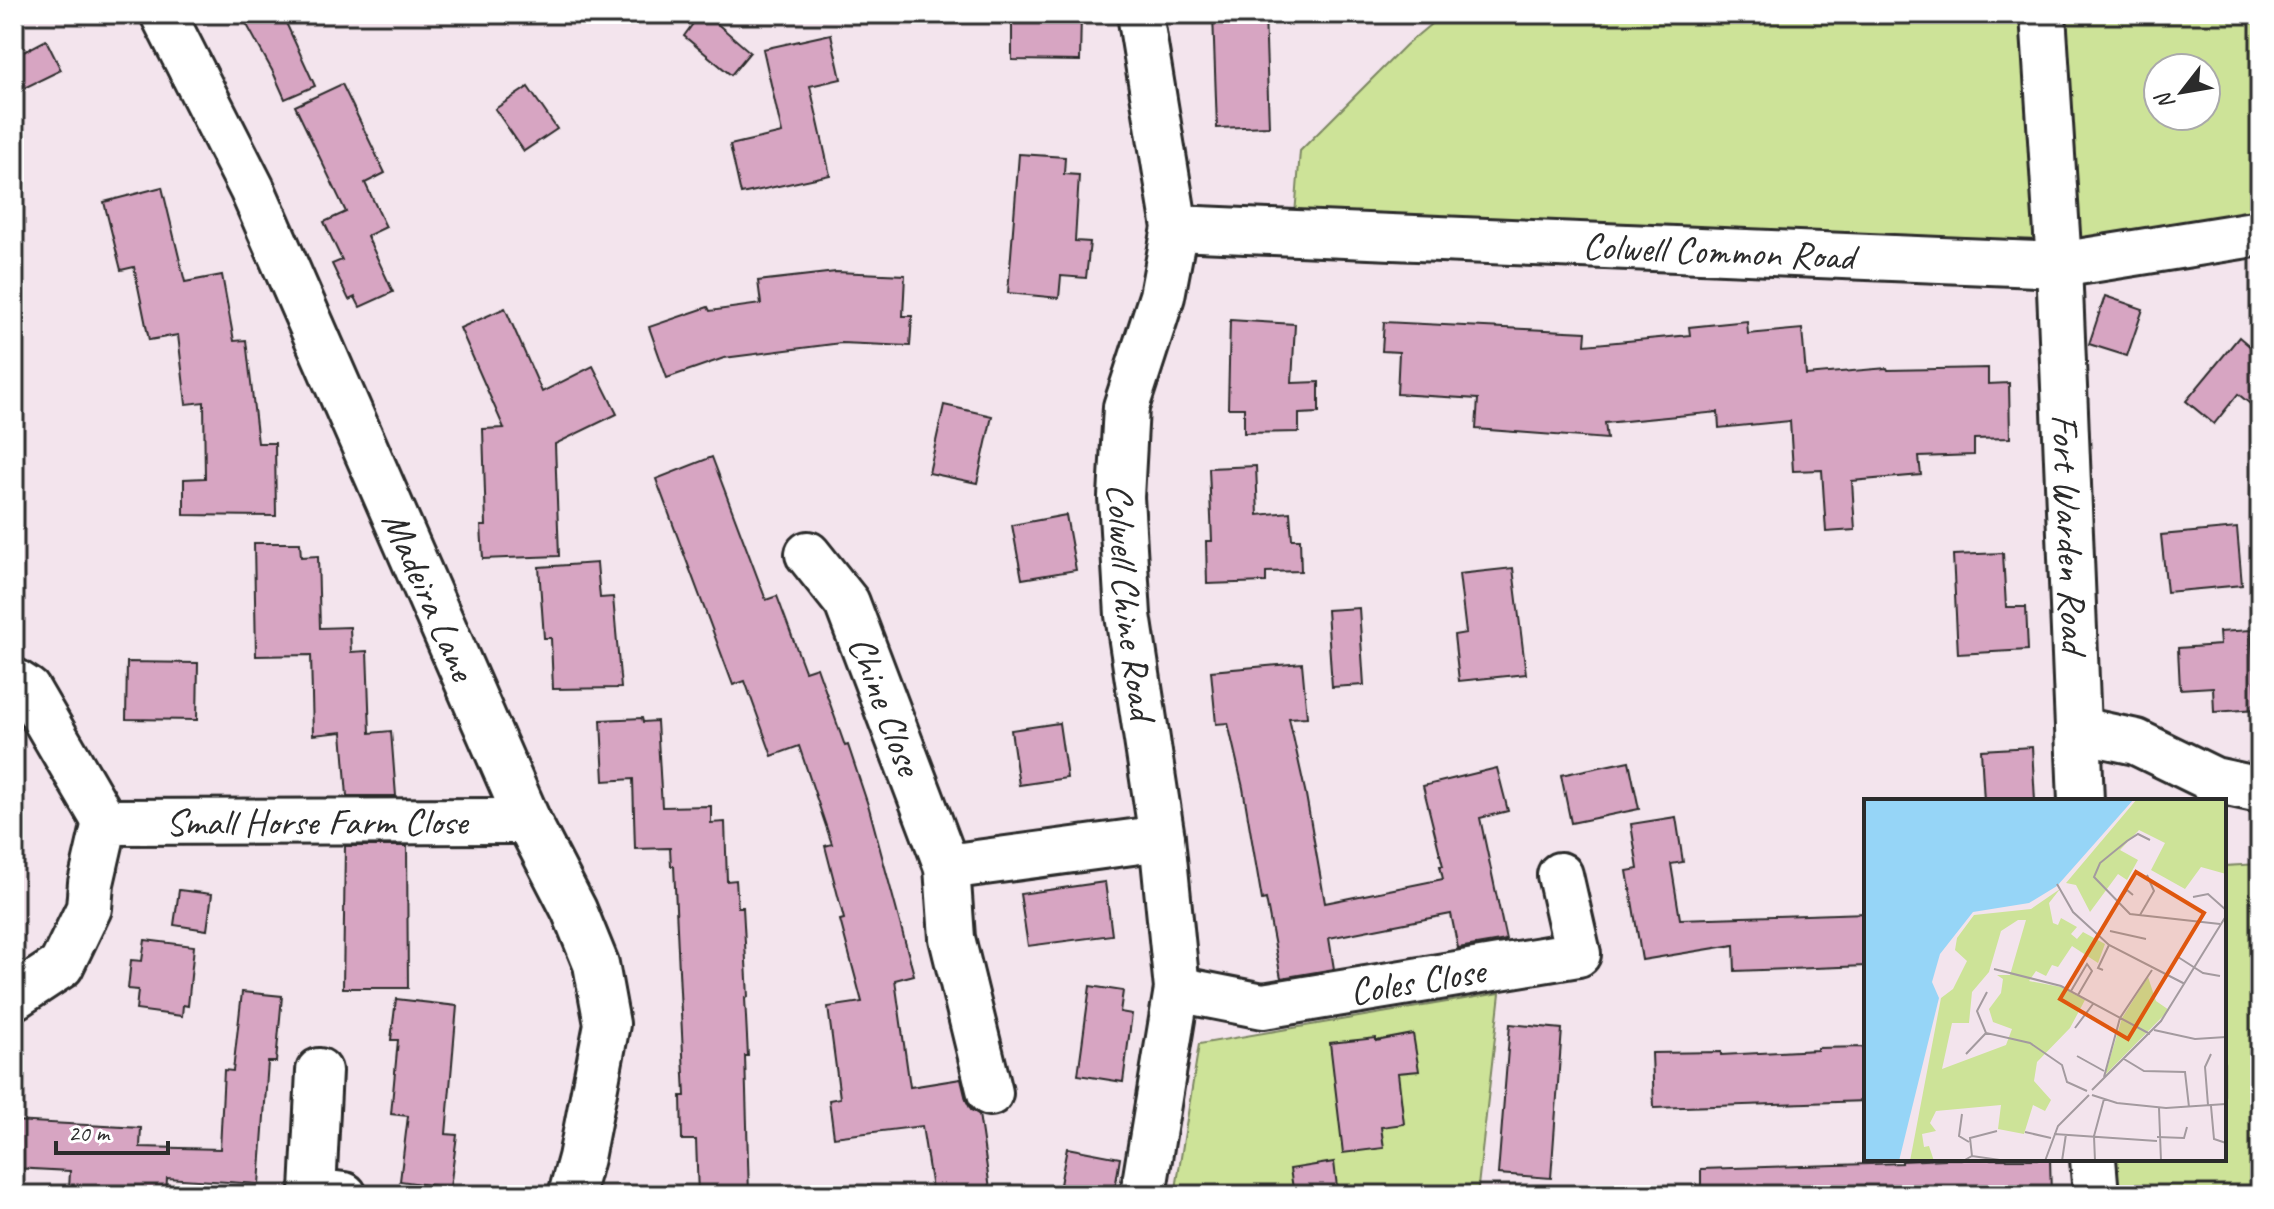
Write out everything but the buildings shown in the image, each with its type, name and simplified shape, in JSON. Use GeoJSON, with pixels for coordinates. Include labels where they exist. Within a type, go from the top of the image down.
{"type":"FeatureCollection","features":[{"type":"Feature","properties":{"kind":"street","name":"Madeira Lane"},"geometry":{"type":"LineString","coordinates":[[163,14],[252,189],[528,821],[574,910],[596,964],[607,1024],[571,1195]]}},
{"type":"Feature","properties":{"kind":"street","name":"Colwell Chine Road"},"geometry":{"type":"LineString","coordinates":[[1140,14],[1175,228],[1162,296],[1126,407],[1121,497],[1128,615],[1162,838],[1177,989],[1143,1195]]}},
{"type":"Feature","properties":{"kind":"street","name":"Fort Warden Road"},"geometry":{"type":"LineString","coordinates":[[2043,14],[2059,265],[2081,799]]}},
{"type":"Feature","properties":{"kind":"street","name":"Colwell Common Road"},"geometry":{"type":"LineString","coordinates":[[1175,228],[2059,265],[2260,233]]}},
{"type":"Feature","properties":{"kind":"street","name":"Chine Close"},"geometry":{"type":"LineString","coordinates":[[808,554],[847,603],[947,867],[952,938],[990,1093]]}},
{"type":"Feature","properties":{"kind":"street"},"geometry":{"type":"LineString","coordinates":[[14,681],[28,690],[105,822],[91,883],[89,908],[61,966],[14,997]]}},
{"type":"Feature","properties":{"kind":"street"},"geometry":{"type":"LineString","coordinates":[[2080,730],[2136,742],[2214,780],[2260,790]]}},
{"type":"Feature","properties":{"kind":"street","name":"Small Horse Farm Close"},"geometry":{"type":"LineString","coordinates":[[105,822],[528,821]]}},
{"type":"Feature","properties":{"kind":"street"},"geometry":{"type":"LineString","coordinates":[[947,867],[1162,838]]}},
{"type":"Feature","properties":{"kind":"street","name":"Coles Close"},"geometry":{"type":"LineString","coordinates":[[1177,989],[1263,1006],[1578,954],[1560,875]]}},
{"type":"Feature","properties":{"kind":"street"},"geometry":{"type":"LineString","coordinates":[[319,1071],[313,1191],[344,1195]]}},
{"type":"Feature","properties":{"kind":"street"},"geometry":{"type":"LineString","coordinates":[[2093,1161],[2096,1195]]}},
{"type":"Feature","properties":{"kind":"green space"},"geometry":{"type":"Polygon","coordinates":[[[1443,14],[2260,14],[2260,212],[2036,249],[1295,215],[1300,151],[1406,45],[1443,14]]]}},
{"type":"Feature","properties":{"kind":"green space"},"geometry":{"type":"Polygon","coordinates":[[[2260,864],[2260,1195],[2107,1195],[2105,1161],[2226,1161],[2226,866],[2260,864]]]}},
{"type":"Feature","properties":{"kind":"green space"},"geometry":{"type":"Polygon","coordinates":[[[1500,993],[1477,1195],[1175,1195],[1199,1044],[1500,993]]]}}]}
